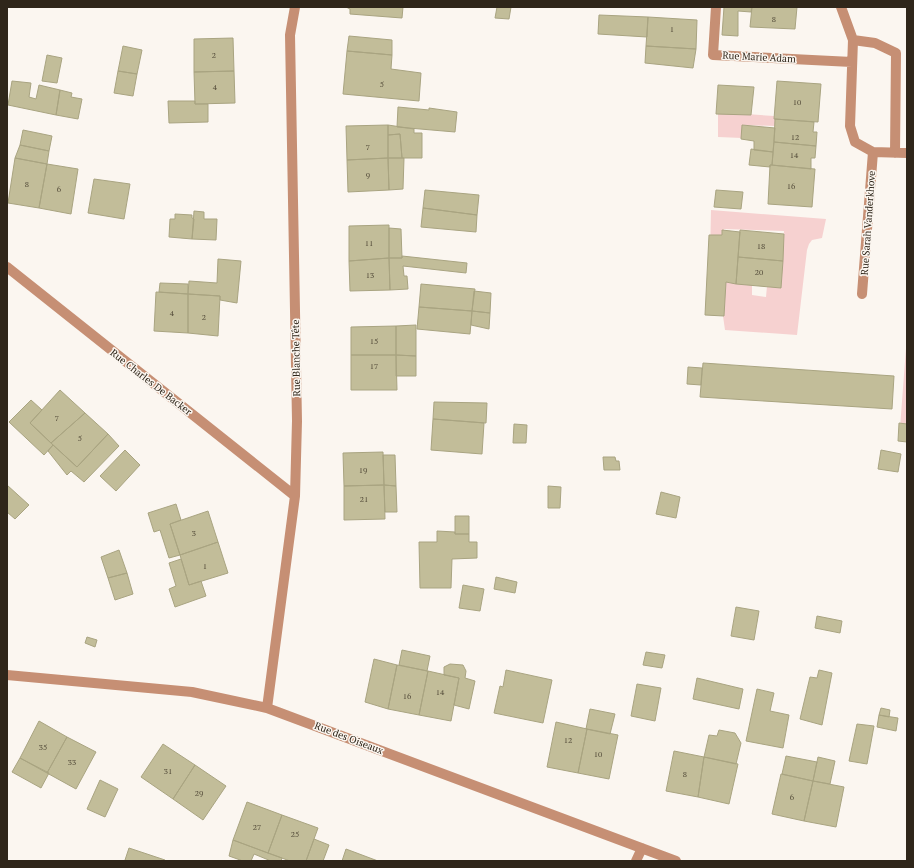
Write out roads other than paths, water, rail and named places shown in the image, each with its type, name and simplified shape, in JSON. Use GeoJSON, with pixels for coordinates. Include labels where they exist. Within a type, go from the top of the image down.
{"type":"FeatureCollection","features":[{"type":"Feature","properties":{"kind":"street","name":"Rue Blanche Tête"},"geometry":{"type":"LineString","coordinates":[[267,708],[295,496],[297,420],[290,35],[295,7]]}},
{"type":"Feature","properties":{"kind":"street","name":"Rue Marie Adam"},"geometry":{"type":"LineString","coordinates":[[716,7],[714,55],[852,62]]}},
{"type":"Feature","properties":{"kind":"street"},"geometry":{"type":"LineString","coordinates":[[841,7],[853,40],[850,126],[855,142],[873,152],[907,153]]}},
{"type":"Feature","properties":{"kind":"street"},"geometry":{"type":"LineString","coordinates":[[853,40],[875,42],[896,53],[895,153]]}},
{"type":"Feature","properties":{"kind":"street","name":"Rue Sarah Vanderkhove"},"geometry":{"type":"LineString","coordinates":[[862,294],[873,152]]}},
{"type":"Feature","properties":{"kind":"street","name":"Rue Charles De Backer"},"geometry":{"type":"LineString","coordinates":[[7,267],[295,496]]}},
{"type":"Feature","properties":{"kind":"street","name":"Rue des Oiseaux"},"geometry":{"type":"LineString","coordinates":[[7,675],[192,692],[267,708],[676,861]]}},
{"type":"Feature","properties":{"kind":"street"},"geometry":{"type":"LineString","coordinates":[[636,861],[642,848]]}}]}
